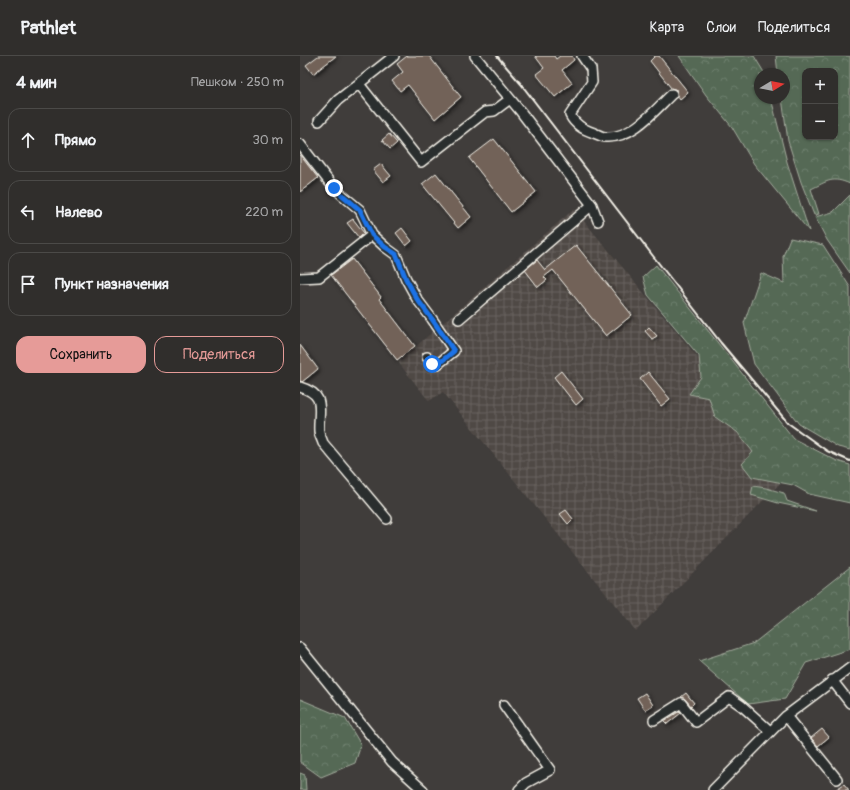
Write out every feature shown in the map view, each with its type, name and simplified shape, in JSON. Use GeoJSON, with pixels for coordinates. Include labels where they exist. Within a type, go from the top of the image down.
{"type":"FeatureCollection","features":[{"type":"Feature","properties":{"kind":"street"},"geometry":{"type":"LineString","coordinates":[[319,121],[338,100],[394,56]]}},
{"type":"Feature","properties":{"kind":"street"},"geometry":{"type":"LineString","coordinates":[[476,56],[592,205],[598,221]]}},
{"type":"Feature","properties":{"kind":"street"},"geometry":{"type":"LineString","coordinates":[[582,56],[591,69],[592,82],[570,115],[574,123],[588,131],[605,137],[622,135],[634,130],[672,94]]}},
{"type":"Feature","properties":{"kind":"street"},"geometry":{"type":"LineString","coordinates":[[358,84],[421,162],[485,112],[494,111],[510,99]]}},
{"type":"Feature","properties":{"kind":"street"},"geometry":{"type":"LineString","coordinates":[[300,144],[334,188],[360,210],[372,235],[385,247],[396,254],[406,279],[417,299],[454,351],[438,364],[432,364],[427,357]]}},
{"type":"Feature","properties":{"kind":"street"},"geometry":{"type":"LineString","coordinates":[[459,319],[592,205]]}},
{"type":"Feature","properties":{"kind":"street"},"geometry":{"type":"LineString","coordinates":[[300,278],[320,276],[372,235]]}},
{"type":"Feature","properties":{"kind":"street"},"geometry":{"type":"LineString","coordinates":[[300,387],[312,391],[318,399],[320,413],[319,432],[323,443],[387,519]]}},
{"type":"Feature","properties":{"kind":"street"},"geometry":{"type":"LineString","coordinates":[[300,648],[392,762],[422,790]]}},
{"type":"Feature","properties":{"kind":"street"},"geometry":{"type":"LineString","coordinates":[[713,790],[786,716],[850,668]]}},
{"type":"Feature","properties":{"kind":"street"},"geometry":{"type":"LineString","coordinates":[[832,680],[850,703]]}},
{"type":"Feature","properties":{"kind":"street"},"geometry":{"type":"LineString","coordinates":[[654,720],[681,703],[696,722],[729,697],[742,706],[770,731]]}},
{"type":"Feature","properties":{"kind":"street"},"geometry":{"type":"LineString","coordinates":[[504,705],[550,770],[526,783],[519,790]]}},
{"type":"Feature","properties":{"kind":"street"},"geometry":{"type":"LineString","coordinates":[[786,716],[837,779]]}},
{"type":"Feature","properties":{"kind":"shaded area"},"geometry":{"type":"Polygon","coordinates":[[[574,209],[792,471],[636,631],[443,392],[429,401],[398,362],[574,209]]]}},
{"type":"Feature","properties":{"kind":"green space"},"geometry":{"type":"Polygon","coordinates":[[[679,56],[754,56],[761,68],[754,68],[754,104],[772,104],[787,162],[809,231],[754,164],[732,127],[706,95],[679,56]]]}},
{"type":"Feature","properties":{"kind":"green space"},"geometry":{"type":"Polygon","coordinates":[[[776,56],[850,56],[850,184],[839,180],[830,180],[811,189],[819,214],[814,215],[801,182],[788,141],[783,104],[790,104],[790,68],[777,68],[776,56]]]}},
{"type":"Feature","properties":{"kind":"green space"},"geometry":{"type":"Polygon","coordinates":[[[850,195],[850,273],[827,240],[815,217],[833,212],[850,195]]]}},
{"type":"Feature","properties":{"kind":"green space"},"geometry":{"type":"Polygon","coordinates":[[[790,238],[823,245],[850,287],[850,450],[838,447],[799,424],[754,364],[744,323],[761,273],[784,283],[783,256],[790,238]]]}},
{"type":"Feature","properties":{"kind":"green space"},"geometry":{"type":"Polygon","coordinates":[[[656,265],[794,439],[837,461],[850,465],[850,503],[809,494],[793,485],[752,477],[742,464],[753,452],[737,432],[715,417],[709,398],[689,394],[701,377],[699,356],[648,295],[643,277],[656,265]]]}},
{"type":"Feature","properties":{"kind":"green space"},"geometry":{"type":"Polygon","coordinates":[[[753,486],[784,493],[787,501],[816,511],[778,503],[751,495],[753,486]]]}},
{"type":"Feature","properties":{"kind":"green space"},"geometry":{"type":"Polygon","coordinates":[[[850,567],[850,649],[806,663],[785,699],[748,704],[699,661],[754,643],[850,567]]]}},
{"type":"Feature","properties":{"kind":"green space"},"geometry":{"type":"Polygon","coordinates":[[[300,699],[345,718],[361,745],[355,763],[321,777],[300,762],[300,699]]]}},
{"type":"Feature","properties":{"kind":"green space"},"geometry":{"type":"Polygon","coordinates":[[[300,773],[305,775],[306,790],[300,790],[300,773]]]}},
{"type":"Feature","properties":{"kind":"building"},"geometry":{"type":"Polygon","coordinates":[[[318,56],[336,56],[313,74],[306,65],[318,56]]]}},
{"type":"Feature","properties":{"kind":"building"},"geometry":{"type":"Polygon","coordinates":[[[407,56],[429,56],[461,97],[435,119],[408,85],[400,91],[392,81],[403,72],[397,64],[407,56]]]}},
{"type":"Feature","properties":{"kind":"building"},"geometry":{"type":"Polygon","coordinates":[[[535,56],[554,56],[556,59],[560,56],[572,56],[574,60],[562,70],[572,83],[555,97],[536,74],[544,68],[535,56]]]}},
{"type":"Feature","properties":{"kind":"building"},"geometry":{"type":"Polygon","coordinates":[[[655,56],[659,56],[688,92],[680,99],[677,90],[671,88],[650,61],[655,56]]]}},
{"type":"Feature","properties":{"kind":"building"},"geometry":{"type":"Polygon","coordinates":[[[389,134],[397,143],[390,149],[382,140],[389,134]]]}},
{"type":"Feature","properties":{"kind":"building"},"geometry":{"type":"Polygon","coordinates":[[[494,139],[536,192],[511,212],[469,158],[494,139]]]}},
{"type":"Feature","properties":{"kind":"building"},"geometry":{"type":"Polygon","coordinates":[[[300,155],[318,178],[300,192],[300,155]]]}},
{"type":"Feature","properties":{"kind":"building"},"geometry":{"type":"Polygon","coordinates":[[[381,164],[391,176],[383,182],[373,170],[381,164]]]}},
{"type":"Feature","properties":{"kind":"building"},"geometry":{"type":"Polygon","coordinates":[[[436,173],[471,217],[458,228],[422,184],[436,173]]]}},
{"type":"Feature","properties":{"kind":"building"},"geometry":{"type":"Polygon","coordinates":[[[353,219],[364,233],[359,238],[347,223],[353,219]]]}},
{"type":"Feature","properties":{"kind":"building"},"geometry":{"type":"Polygon","coordinates":[[[402,228],[412,241],[406,246],[396,233],[402,228]]]}},
{"type":"Feature","properties":{"kind":"building"},"geometry":{"type":"Polygon","coordinates":[[[576,245],[632,315],[606,336],[553,270],[544,277],[547,280],[538,287],[525,270],[537,260],[545,270],[576,245]]]}},
{"type":"Feature","properties":{"kind":"building"},"geometry":{"type":"Polygon","coordinates":[[[352,259],[381,297],[379,299],[415,346],[397,360],[331,275],[352,259]]]}},
{"type":"Feature","properties":{"kind":"building"},"geometry":{"type":"Polygon","coordinates":[[[649,327],[657,336],[652,339],[645,331],[649,327]]]}},
{"type":"Feature","properties":{"kind":"building"},"geometry":{"type":"Polygon","coordinates":[[[300,345],[318,369],[302,382],[300,381],[300,345]]]}},
{"type":"Feature","properties":{"kind":"building"},"geometry":{"type":"Polygon","coordinates":[[[561,371],[583,399],[576,405],[554,377],[561,371]]]}},
{"type":"Feature","properties":{"kind":"building"},"geometry":{"type":"Polygon","coordinates":[[[648,372],[670,399],[661,406],[640,379],[648,372]]]}},
{"type":"Feature","properties":{"kind":"building"},"geometry":{"type":"Polygon","coordinates":[[[566,510],[573,519],[568,524],[560,514],[566,510]]]}},
{"type":"Feature","properties":{"kind":"building"},"geometry":{"type":"Polygon","coordinates":[[[645,693],[653,705],[645,710],[637,698],[645,693]]]}},
{"type":"Feature","properties":{"kind":"building"},"geometry":{"type":"Polygon","coordinates":[[[686,693],[694,703],[691,706],[681,697],[686,693]]]}},
{"type":"Feature","properties":{"kind":"building"},"geometry":{"type":"Polygon","coordinates":[[[680,711],[681,713],[667,724],[664,721],[680,711]]]}},
{"type":"Feature","properties":{"kind":"building"},"geometry":{"type":"Polygon","coordinates":[[[822,729],[829,737],[818,746],[811,738],[822,729]]]}},
{"type":"Feature","properties":{"kind":"building"},"geometry":{"type":"Polygon","coordinates":[[[844,784],[849,790],[835,790],[844,784]]]}},
{"type":"Feature","properties":{"kind":"railway"},"geometry":{"type":"LineString","coordinates":[[497,56],[521,84],[721,343],[788,423],[827,451],[850,461]]}},
{"type":"Feature","properties":{"kind":"route"},"geometry":{"type":"LineString","coordinates":[[334,188],[360,210],[372,235],[385,247],[396,254],[406,279],[417,299],[454,351],[438,364],[432,364]]}}]}
